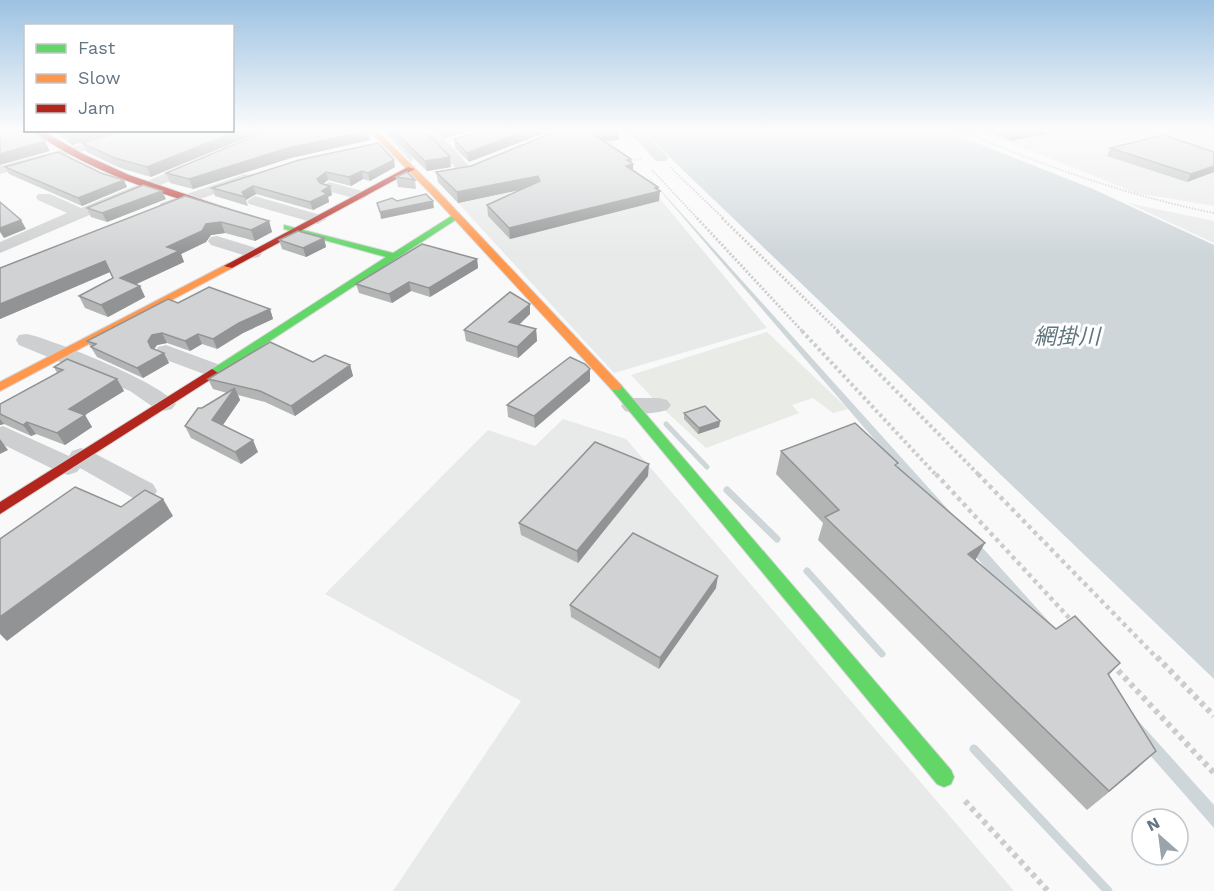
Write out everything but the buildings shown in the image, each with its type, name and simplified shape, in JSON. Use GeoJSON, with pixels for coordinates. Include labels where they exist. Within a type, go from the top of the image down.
{"type":"FeatureCollection","features":[{"type":"Feature","properties":{"kind":"street"},"geometry":{"type":"LineString","coordinates":[[107,172],[242,214]]}},
{"type":"Feature","properties":{"kind":"street"},"geometry":{"type":"LineString","coordinates":[[0,248],[180,172]]}},
{"type":"Feature","properties":{"kind":"street"},"geometry":{"type":"LineString","coordinates":[[0,387],[406,172]]}},
{"type":"Feature","properties":{"kind":"street"},"geometry":{"type":"LineString","coordinates":[[414,172],[633,406],[944,777]]}},
{"type":"Feature","properties":{"kind":"street"},"geometry":{"type":"LineString","coordinates":[[444,174],[457,172]]}},
{"type":"Feature","properties":{"kind":"street"},"geometry":{"type":"LineString","coordinates":[[156,210],[255,175]]}},
{"type":"Feature","properties":{"kind":"street"},"geometry":{"type":"LineString","coordinates":[[329,187],[361,195]]}},
{"type":"Feature","properties":{"kind":"street"},"geometry":{"type":"LineString","coordinates":[[416,196],[434,192]]}},
{"type":"Feature","properties":{"kind":"street"},"geometry":{"type":"LineString","coordinates":[[44,197],[82,214]]}},
{"type":"Feature","properties":{"kind":"street"},"geometry":{"type":"LineString","coordinates":[[255,201],[318,219]]}},
{"type":"Feature","properties":{"kind":"street"},"geometry":{"type":"LineString","coordinates":[[0,509],[456,217]]}},
{"type":"Feature","properties":{"kind":"street"},"geometry":{"type":"LineString","coordinates":[[275,224],[395,257]]}},
{"type":"Feature","properties":{"kind":"street"},"geometry":{"type":"LineString","coordinates":[[217,241],[253,253]]}},
{"type":"Feature","properties":{"kind":"street"},"geometry":{"type":"LineString","coordinates":[[27,340],[138,386],[164,404]]}},
{"type":"Feature","properties":{"kind":"street"},"geometry":{"type":"LineString","coordinates":[[166,352],[215,371]]}},
{"type":"Feature","properties":{"kind":"street"},"geometry":{"type":"LineString","coordinates":[[633,406],[659,405]]}},
{"type":"Feature","properties":{"kind":"street"},"geometry":{"type":"LineString","coordinates":[[3,434],[143,491]]}},
{"type":"Feature","properties":{"kind":"path"},"geometry":{"type":"LineString","coordinates":[[653,172],[1077,626]]}},
{"type":"Feature","properties":{"kind":"path"},"geometry":{"type":"LineString","coordinates":[[675,172],[864,356],[1214,716]]}},
{"type":"Feature","properties":{"kind":"path"},"geometry":{"type":"LineString","coordinates":[[1067,172],[1121,191],[1214,213]]}},
{"type":"Feature","properties":{"kind":"path"},"geometry":{"type":"LineString","coordinates":[[1109,661],[1214,773]]}},
{"type":"Feature","properties":{"kind":"path"},"geometry":{"type":"LineString","coordinates":[[944,777],[1048,891]]}},
{"type":"Feature","properties":{"kind":"shaded area"},"geometry":{"type":"Polygon","coordinates":[[[468,172],[637,172],[767,328],[614,373],[436,179],[468,172]]]}},
{"type":"Feature","properties":{"kind":"shaded area"},"geometry":{"type":"Polygon","coordinates":[[[1083,172],[1214,172],[1214,206],[1136,193],[1083,172]]]}},
{"type":"Feature","properties":{"kind":"shaded area"},"geometry":{"type":"Polygon","coordinates":[[[1128,203],[1214,221],[1214,243],[1128,203]]]}},
{"type":"Feature","properties":{"kind":"shaded area"},"geometry":{"type":"Polygon","coordinates":[[[767,332],[848,409],[833,413],[813,398],[792,405],[799,413],[706,448],[659,405],[631,375],[767,332]]]}},
{"type":"Feature","properties":{"kind":"shaded area"},"geometry":{"type":"Polygon","coordinates":[[[563,419],[626,439],[1014,891],[393,891],[521,701],[325,594],[488,430],[535,446],[563,419]]]}},
{"type":"Feature","properties":{"kind":"water"},"geometry":{"type":"Polygon","coordinates":[[[644,172],[1214,805],[1214,828],[967,547],[644,172]]]}},
{"type":"Feature","properties":{"kind":"water","name":"網掛川"},"geometry":{"type":"Polygon","coordinates":[[[684,172],[1049,172],[1093,189],[1214,245],[1214,679],[684,172]]]}},
{"type":"Feature","properties":{"kind":"waterway"},"geometry":{"type":"LineString","coordinates":[[666,424],[707,467]]}},
{"type":"Feature","properties":{"kind":"waterway"},"geometry":{"type":"LineString","coordinates":[[727,490],[777,539]]}},
{"type":"Feature","properties":{"kind":"waterway"},"geometry":{"type":"LineString","coordinates":[[807,571],[882,654]]}},
{"type":"Feature","properties":{"kind":"waterway"},"geometry":{"type":"LineString","coordinates":[[974,749],[1108,891]]}},
{"type":"Feature","properties":{"kind":"traffic: fast"},"geometry":{"type":"LineString","coordinates":[[212,373],[456,217]]}},
{"type":"Feature","properties":{"kind":"traffic: fast"},"geometry":{"type":"LineString","coordinates":[[287,227],[395,257]]}},
{"type":"Feature","properties":{"kind":"traffic: fast"},"geometry":{"type":"LineString","coordinates":[[616,387],[944,777]]}},
{"type":"Feature","properties":{"kind":"traffic: slow"},"geometry":{"type":"LineString","coordinates":[[414,172],[616,387]]}},
{"type":"Feature","properties":{"kind":"traffic: slow"},"geometry":{"type":"LineString","coordinates":[[0,387],[229,266]]}},
{"type":"Feature","properties":{"kind":"traffic: jam"},"geometry":{"type":"LineString","coordinates":[[114,172],[225,209]]}},
{"type":"Feature","properties":{"kind":"traffic: jam"},"geometry":{"type":"LineString","coordinates":[[229,266],[406,172]]}},
{"type":"Feature","properties":{"kind":"traffic: jam"},"geometry":{"type":"LineString","coordinates":[[0,509],[212,373]]}}]}
